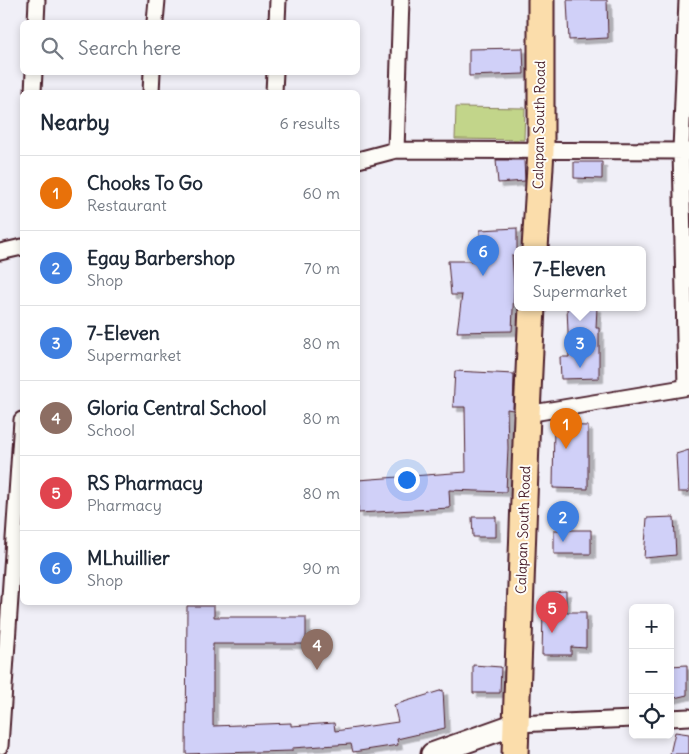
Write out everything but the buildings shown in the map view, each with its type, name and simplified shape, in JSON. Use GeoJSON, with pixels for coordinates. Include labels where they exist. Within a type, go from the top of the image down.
{"type":"FeatureCollection","features":[{"type":"Feature","properties":{"kind":"highway","name":"Calapan South Road"},"geometry":{"type":"LineString","coordinates":[[536,246],[541,150],[541,0]]}},
{"type":"Feature","properties":{"kind":"highway","name":"Calapan South Road"},"geometry":{"type":"LineString","coordinates":[[515,754],[532,311]]}},
{"type":"Feature","properties":{"kind":"main road"},"geometry":{"type":"LineString","coordinates":[[432,754],[516,724]]}},
{"type":"Feature","properties":{"kind":"street"},"geometry":{"type":"LineString","coordinates":[[36,20],[37,0]]}},
{"type":"Feature","properties":{"kind":"street"},"geometry":{"type":"LineString","coordinates":[[155,20],[156,0]]}},
{"type":"Feature","properties":{"kind":"street"},"geometry":{"type":"LineString","coordinates":[[277,20],[278,0]]}},
{"type":"Feature","properties":{"kind":"street"},"geometry":{"type":"LineString","coordinates":[[396,150],[401,0]]}},
{"type":"Feature","properties":{"kind":"street"},"geometry":{"type":"LineString","coordinates":[[527,414],[688,387],[685,151],[687,0]]}},
{"type":"Feature","properties":{"kind":"street"},"geometry":{"type":"LineString","coordinates":[[33,90],[34,75]]}},
{"type":"Feature","properties":{"kind":"street"},"geometry":{"type":"LineString","coordinates":[[151,90],[152,75]]}},
{"type":"Feature","properties":{"kind":"street"},"geometry":{"type":"LineString","coordinates":[[274,90],[275,75]]}},
{"type":"Feature","properties":{"kind":"street"},"geometry":{"type":"LineString","coordinates":[[360,159],[396,150],[685,151]]}},
{"type":"Feature","properties":{"kind":"street"},"geometry":{"type":"LineString","coordinates":[[0,252],[20,247]]}},
{"type":"Feature","properties":{"kind":"street"},"geometry":{"type":"LineString","coordinates":[[0,746],[20,450]]}},
{"type":"Feature","properties":{"kind":"street"},"geometry":{"type":"LineString","coordinates":[[674,718],[689,717]]}},
{"type":"Feature","properties":{"kind":"street"},"geometry":{"type":"LineString","coordinates":[[516,724],[629,719]]}},
{"type":"Feature","properties":{"kind":"green space"},"geometry":{"type":"Polygon","coordinates":[[[456,107],[525,108],[524,140],[455,139],[456,107]]]}},
{"type":"Feature","properties":{"kind":"place","name":"MLhuillier"},"geometry":{"type":"Point","coordinates":[483,276]}},
{"type":"Feature","properties":{"kind":"place","name":"7-Eleven"},"geometry":{"type":"Point","coordinates":[580,368]}},
{"type":"Feature","properties":{"kind":"place","name":"Chooks To Go"},"geometry":{"type":"Point","coordinates":[566,449]}},
{"type":"Feature","properties":{"kind":"place","name":"Egay Barbershop"},"geometry":{"type":"Point","coordinates":[563,542]}},
{"type":"Feature","properties":{"kind":"place","name":"RS Pharmacy"},"geometry":{"type":"Point","coordinates":[552,633]}},
{"type":"Feature","properties":{"kind":"place","name":"Gloria Central School"},"geometry":{"type":"Point","coordinates":[317,670]}}]}
